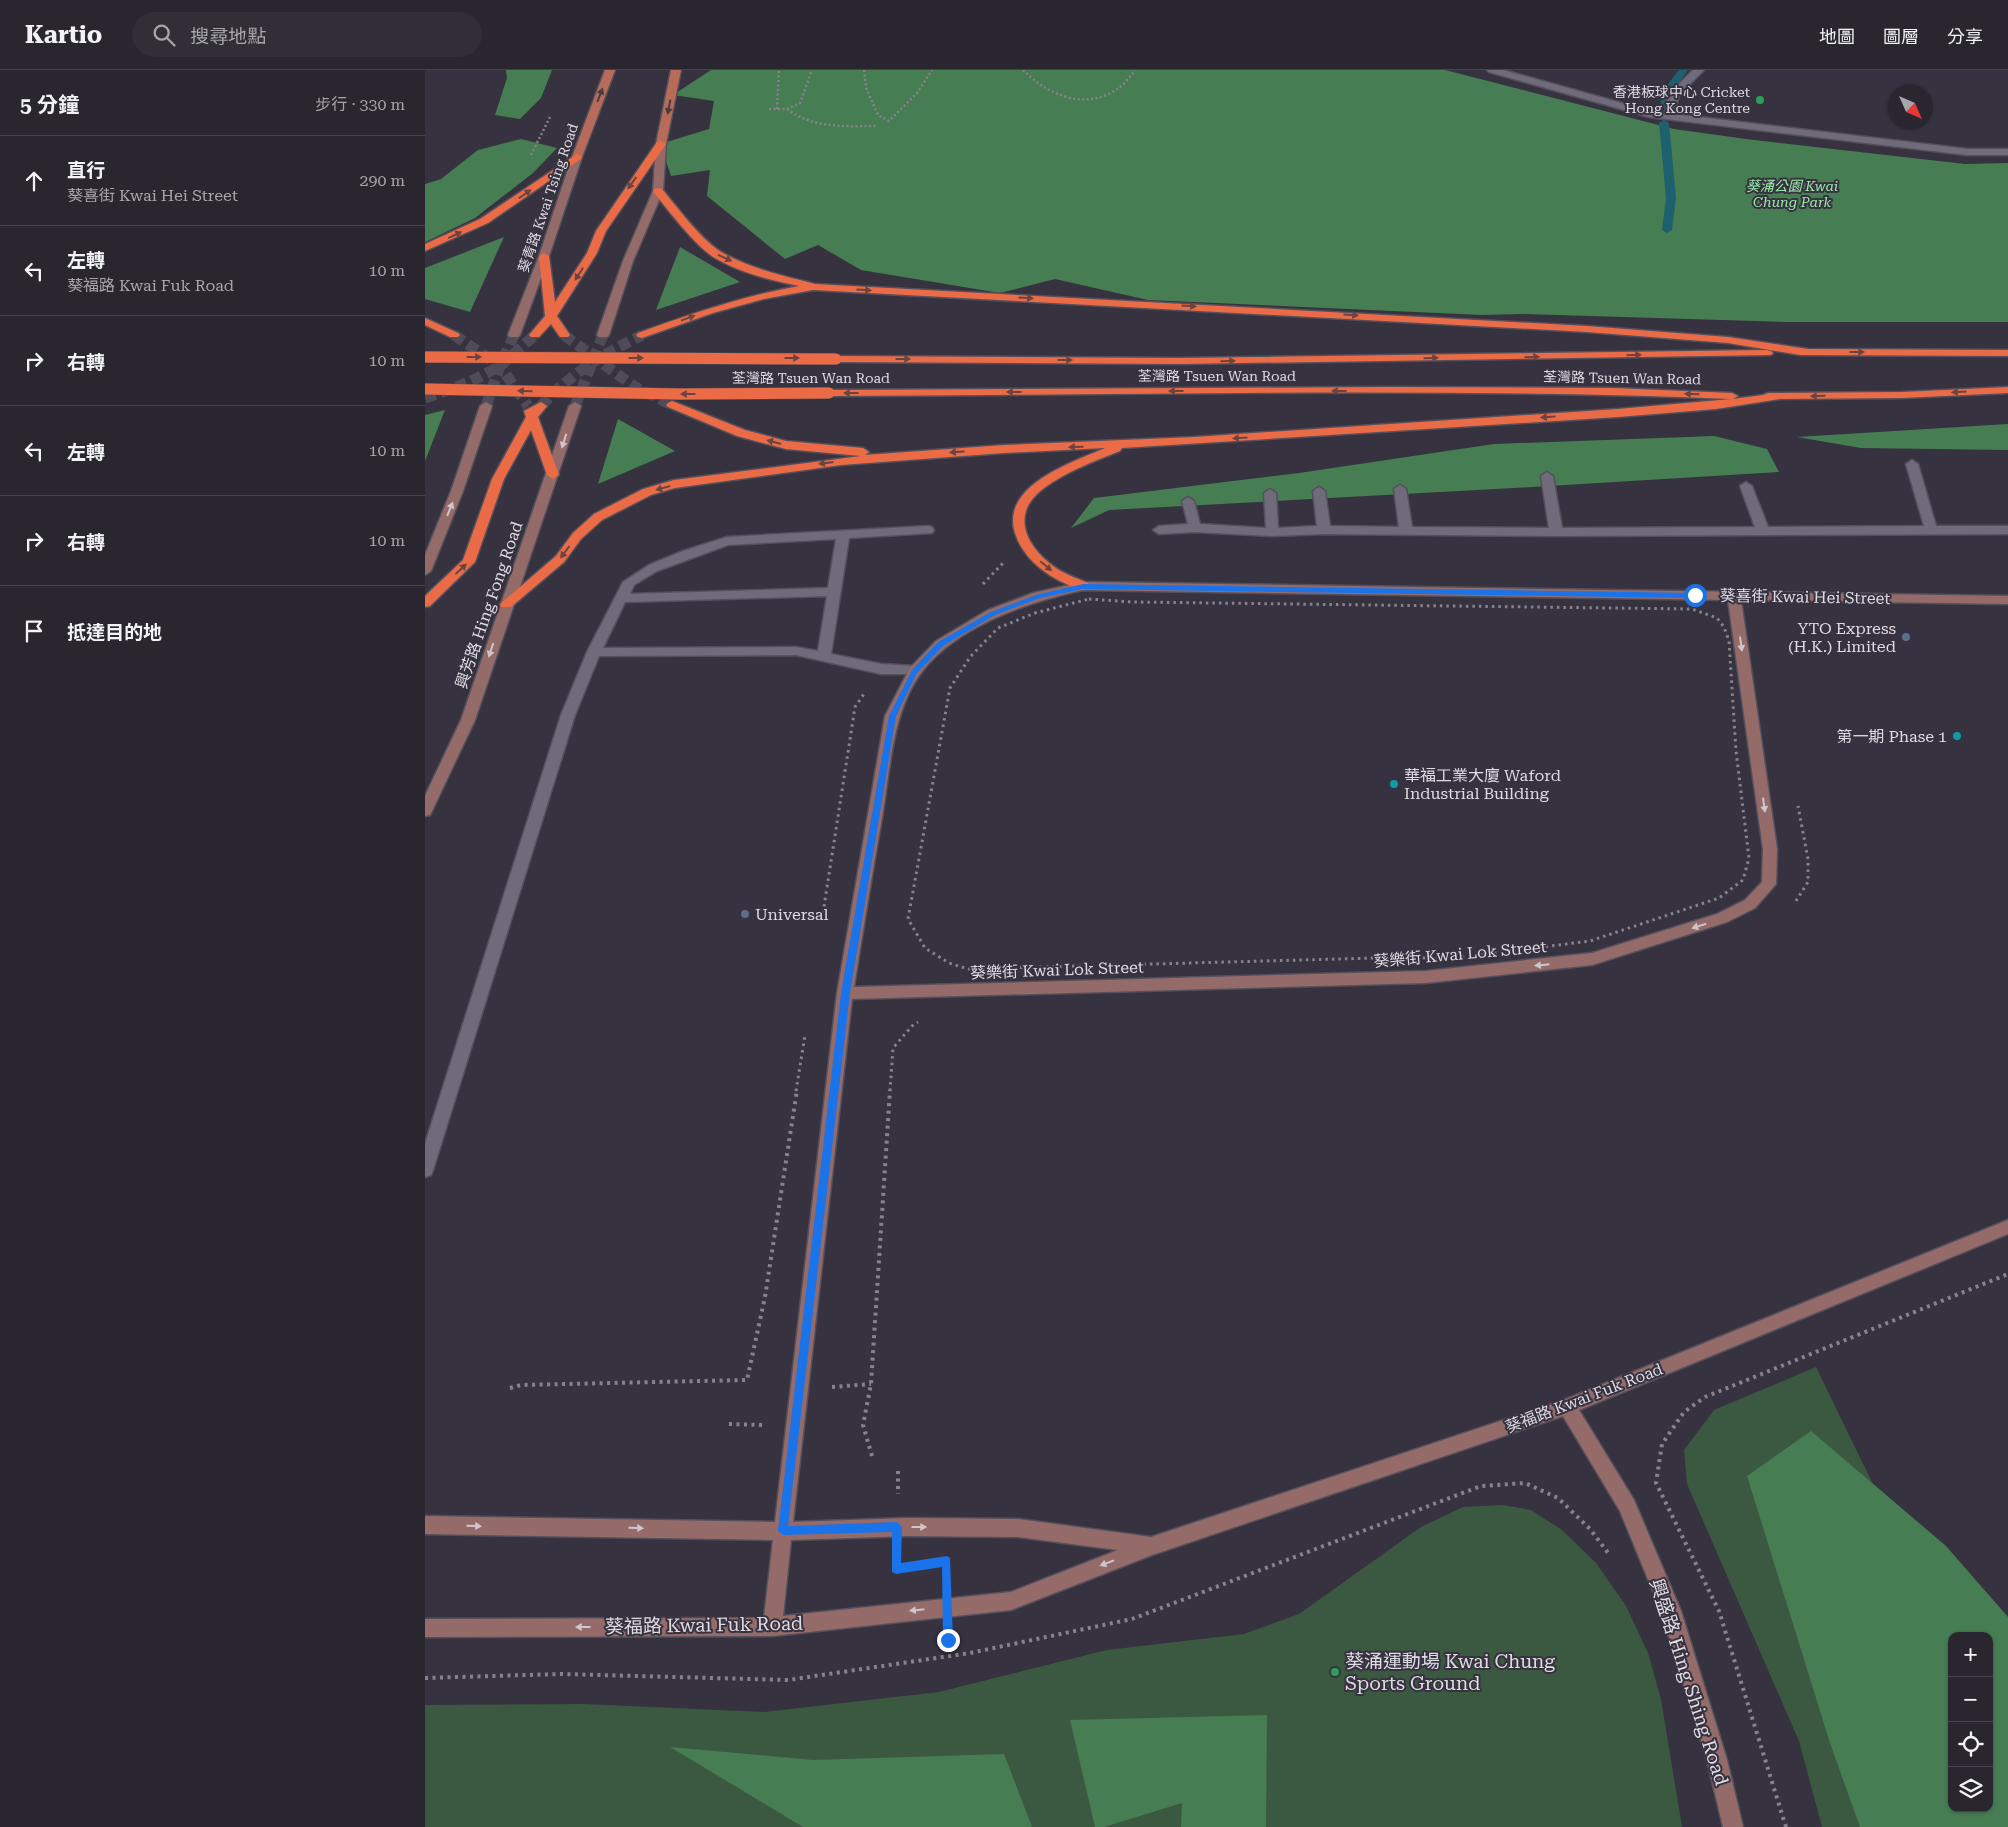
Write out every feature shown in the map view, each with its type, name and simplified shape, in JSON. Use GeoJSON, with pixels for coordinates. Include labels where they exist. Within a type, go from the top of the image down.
{"type":"FeatureCollection","features":[{"type":"Feature","properties":{"kind":"highway"},"geometry":{"type":"LineString","coordinates":[[535,335],[551,316],[592,253],[601,231],[661,144]]}},
{"type":"Feature","properties":{"kind":"highway"},"geometry":{"type":"LineString","coordinates":[[425,248],[484,221],[577,157]]}},
{"type":"Feature","properties":{"kind":"highway"},"geometry":{"type":"LineString","coordinates":[[659,191],[688,227],[718,255],[763,275],[815,287],[1569,328],[1728,340],[1808,352]]}},
{"type":"Feature","properties":{"kind":"highway"},"geometry":{"type":"LineString","coordinates":[[544,256],[551,316],[564,335]]}},
{"type":"Feature","properties":{"kind":"highway"},"geometry":{"type":"LineString","coordinates":[[643,335],[709,311],[763,296],[815,287]]}},
{"type":"Feature","properties":{"kind":"highway"},"geometry":{"type":"LineString","coordinates":[[425,321],[454,335]]}},
{"type":"Feature","properties":{"kind":"highway","name":"荃灣路 Tsuen Wan Road"},"geometry":{"type":"LineString","coordinates":[[425,357],[1199,361],[1808,352],[2008,353]]}},
{"type":"Feature","properties":{"kind":"highway","name":"荃灣路 Tsuen Wan Road"},"geometry":{"type":"LineString","coordinates":[[425,389],[679,394],[1397,390],[1613,391],[1776,396],[2008,390]]}},
{"type":"Feature","properties":{"kind":"highway"},"geometry":{"type":"LineString","coordinates":[[506,604],[560,559],[577,536],[598,516],[647,492],[674,484],[841,461],[909,455],[1004,449],[1124,445],[1618,413],[1716,405],[1776,396]]}},
{"type":"Feature","properties":{"kind":"highway"},"geometry":{"type":"LineString","coordinates":[[672,405],[741,433],[786,445],[909,455]]}},
{"type":"Feature","properties":{"kind":"highway"},"geometry":{"type":"LineString","coordinates":[[425,603],[469,562],[492,493],[534,409],[553,476]]}},
{"type":"Feature","properties":{"kind":"highway"},"geometry":{"type":"LineString","coordinates":[[1083,586],[1053,571],[1035,556],[1018,533],[1017,518],[1022,502],[1038,486],[1061,472],[1124,445]]}},
{"type":"Feature","properties":{"kind":"main road","name":"葵青路 Kwai Tsing Road"},"geometry":{"type":"LineString","coordinates":[[577,157],[610,70]]}},
{"type":"Feature","properties":{"kind":"main road"},"geometry":{"type":"LineString","coordinates":[[661,144],[676,70]]}},
{"type":"Feature","properties":{"kind":"street"},"geometry":{"type":"LineString","coordinates":[[1492,70],[1649,114],[1967,152],[2008,152]]}},
{"type":"Feature","properties":{"kind":"street"},"geometry":{"type":"LineString","coordinates":[[1669,116],[1673,94],[1699,70]]}},
{"type":"Feature","properties":{"kind":"street"},"geometry":{"type":"LineString","coordinates":[[603,335],[628,261],[659,191],[661,144]]}},
{"type":"Feature","properties":{"kind":"street","name":"葵青路 Kwai Tsing Road"},"geometry":{"type":"LineString","coordinates":[[514,335],[544,256],[577,157]]}},
{"type":"Feature","properties":{"kind":"street"},"geometry":{"type":"LineString","coordinates":[[425,571],[457,491],[486,406]]}},
{"type":"Feature","properties":{"kind":"street","name":"興芳路 Hing Fong Road"},"geometry":{"type":"LineString","coordinates":[[425,810],[468,720],[506,604],[553,476],[575,406]]}},
{"type":"Feature","properties":{"kind":"street"},"geometry":{"type":"LineString","coordinates":[[1912,464],[1931,530]]}},
{"type":"Feature","properties":{"kind":"street"},"geometry":{"type":"LineString","coordinates":[[1547,476],[1556,532]]}},
{"type":"Feature","properties":{"kind":"street"},"geometry":{"type":"LineString","coordinates":[[1746,486],[1763,531]]}},
{"type":"Feature","properties":{"kind":"street"},"geometry":{"type":"LineString","coordinates":[[1400,489],[1406,531]]}},
{"type":"Feature","properties":{"kind":"street"},"geometry":{"type":"LineString","coordinates":[[1319,491],[1324,530]]}},
{"type":"Feature","properties":{"kind":"street"},"geometry":{"type":"LineString","coordinates":[[1270,493],[1272,532]]}},
{"type":"Feature","properties":{"kind":"street"},"geometry":{"type":"LineString","coordinates":[[1188,501],[1195,528]]}},
{"type":"Feature","properties":{"kind":"street"},"geometry":{"type":"LineString","coordinates":[[1159,530],[1195,528],[1272,532],[1324,530],[1556,532],[2008,530]]}},
{"type":"Feature","properties":{"kind":"street"},"geometry":{"type":"LineString","coordinates":[[425,1170],[567,715],[594,652],[629,582],[653,568],[687,554],[727,542],[928,530]]}},
{"type":"Feature","properties":{"kind":"street"},"geometry":{"type":"LineString","coordinates":[[824,657],[843,535]]}},
{"type":"Feature","properties":{"kind":"street","name":"葵喜街 Kwai Hei Street"},"geometry":{"type":"LineString","coordinates":[[772,1627],[845,993],[892,716],[915,671],[941,644],[993,613],[1038,596],[1083,586],[2008,600]]}},
{"type":"Feature","properties":{"kind":"street"},"geometry":{"type":"LineString","coordinates":[[621,598],[834,592]]}},
{"type":"Feature","properties":{"kind":"street","name":"葵樂街 Kwai Lok Street"},"geometry":{"type":"LineString","coordinates":[[845,993],[1426,977],[1592,960],[1722,918],[1750,904],[1769,884],[1770,858],[1734,596]]}},
{"type":"Feature","properties":{"kind":"street"},"geometry":{"type":"LineString","coordinates":[[594,652],[796,651],[881,669],[915,671]]}},
{"type":"Feature","properties":{"kind":"street","name":"葵福路 Kwai Fuk Road"},"geometry":{"type":"LineString","coordinates":[[425,1628],[772,1627],[1011,1601],[1152,1546],[1567,1408],[2008,1228]]}},
{"type":"Feature","properties":{"kind":"street","name":"興盛路 Hing Shing Road"},"geometry":{"type":"LineString","coordinates":[[1567,1408],[1627,1506],[1671,1612],[1717,1760],[1733,1827]]}},
{"type":"Feature","properties":{"kind":"street","name":"葵福路 Kwai Fuk Road"},"geometry":{"type":"LineString","coordinates":[[425,1525],[783,1531],[897,1527],[1018,1528],[1152,1546]]}},
{"type":"Feature","properties":{"kind":"path"},"geometry":{"type":"LineString","coordinates":[[777,109],[779,70]]}},
{"type":"Feature","properties":{"kind":"path"},"geometry":{"type":"LineString","coordinates":[[769,109],[787,109],[800,103],[811,70]]}},
{"type":"Feature","properties":{"kind":"path"},"geometry":{"type":"LineString","coordinates":[[864,70],[866,88],[878,115],[889,120],[917,93],[932,70]]}},
{"type":"Feature","properties":{"kind":"path"},"geometry":{"type":"LineString","coordinates":[[1023,70],[1045,87],[1079,99],[1098,97],[1116,92],[1135,70]]}},
{"type":"Feature","properties":{"kind":"path"},"geometry":{"type":"LineString","coordinates":[[787,109],[797,118],[819,126],[877,126]]}},
{"type":"Feature","properties":{"kind":"path"},"geometry":{"type":"LineString","coordinates":[[531,156],[550,117]]}},
{"type":"Feature","properties":{"kind":"path"},"geometry":{"type":"LineString","coordinates":[[980,588],[1002,563],[1035,556]]}},
{"type":"Feature","properties":{"kind":"path"},"geometry":{"type":"LineString","coordinates":[[1089,598],[1133,602],[1692,609],[1711,614],[1724,625],[1729,641],[1736,751],[1749,858],[1743,880],[1719,898],[1590,941],[1455,958],[1375,958],[1018,968],[968,969],[949,963],[925,948],[908,919],[950,688],[970,657],[998,628],[1035,613],[1089,598]]}},
{"type":"Feature","properties":{"kind":"path"},"geometry":{"type":"LineString","coordinates":[[823,913],[855,707],[881,669]]}},
{"type":"Feature","properties":{"kind":"path"},"geometry":{"type":"LineString","coordinates":[[511,1388],[521,1385],[747,1380],[765,1297],[805,1031]]}},
{"type":"Feature","properties":{"kind":"path"},"geometry":{"type":"LineString","coordinates":[[1786,1827],[1719,1611],[1656,1483],[1661,1444],[1683,1412],[1705,1397],[2008,1274]]}},
{"type":"Feature","properties":{"kind":"path"},"geometry":{"type":"LineString","coordinates":[[871,1384],[863,1426],[872,1456]]}},
{"type":"Feature","properties":{"kind":"path"},"geometry":{"type":"LineString","coordinates":[[899,1471],[896,1569],[947,1561],[948,1656]]}},
{"type":"Feature","properties":{"kind":"green space"},"geometry":{"type":"Polygon","coordinates":[[[506,70],[552,70],[541,98],[520,119],[495,115],[507,78],[506,70]]]}},
{"type":"Feature","properties":{"kind":"green space","name":"葵涌公園 Kwai Chung Park"},"geometry":{"type":"Polygon","coordinates":[[[711,70],[1445,70],[1674,129],[1965,164],[2008,163],[2008,322],[1785,322],[1520,314],[1482,315],[1148,300],[1055,279],[1000,293],[861,270],[818,245],[785,259],[707,196],[710,170],[671,176],[660,144],[709,129],[714,101],[673,95],[711,70]]]}},
{"type":"Feature","properties":{"kind":"green space"},"geometry":{"type":"Polygon","coordinates":[[[521,139],[557,148],[533,173],[475,218],[425,242],[425,184],[441,179],[478,150],[521,139]]]}},
{"type":"Feature","properties":{"kind":"green space"},"geometry":{"type":"Polygon","coordinates":[[[504,237],[470,312],[425,299],[425,268],[504,237]]]}},
{"type":"Feature","properties":{"kind":"green space"},"geometry":{"type":"Polygon","coordinates":[[[680,247],[740,282],[656,310],[680,247]]]}},
{"type":"Feature","properties":{"kind":"green space"},"geometry":{"type":"Polygon","coordinates":[[[445,410],[425,461],[425,415],[445,410]]]}},
{"type":"Feature","properties":{"kind":"green space"},"geometry":{"type":"Polygon","coordinates":[[[618,419],[675,451],[598,484],[618,419]]]}},
{"type":"Feature","properties":{"kind":"green space"},"geometry":{"type":"Polygon","coordinates":[[[2008,424],[2008,450],[1861,448],[1797,437],[2008,424]]]}},
{"type":"Feature","properties":{"kind":"green space"},"geometry":{"type":"Polygon","coordinates":[[[1714,436],[1767,449],[1779,472],[1109,510],[1071,528],[1094,498],[1299,473],[1494,444],[1714,436]]]}},
{"type":"Feature","properties":{"kind":"green space"},"geometry":{"type":"Polygon","coordinates":[[[1816,1367],[1948,1639],[1948,1812],[1993,1812],[2008,1827],[1822,1827],[1799,1741],[1687,1484],[1684,1450],[1714,1410],[1816,1367]]]}},
{"type":"Feature","properties":{"kind":"green space"},"geometry":{"type":"Polygon","coordinates":[[[1811,1431],[1946,1546],[2008,1617],[2008,1827],[1860,1827],[1830,1743],[1747,1476],[1811,1431]]]}},
{"type":"Feature","properties":{"kind":"green space","name":"葵涌運動場 Kwai Chung Sports Ground"},"geometry":{"type":"Polygon","coordinates":[[[1503,1505],[1531,1510],[1562,1530],[1596,1563],[1626,1606],[1648,1653],[1661,1699],[1682,1827],[425,1827],[425,1705],[584,1704],[764,1712],[939,1692],[1107,1650],[1244,1634],[1299,1614],[1421,1527],[1463,1507],[1503,1505]]]}},
{"type":"Feature","properties":{"kind":"green space"},"geometry":{"type":"Polygon","coordinates":[[[1267,1715],[1266,1827],[1181,1827],[1182,1803],[1104,1827],[1095,1827],[1070,1720],[1267,1715]]]}},
{"type":"Feature","properties":{"kind":"green space"},"geometry":{"type":"Polygon","coordinates":[[[670,1747],[813,1760],[1004,1754],[1032,1827],[803,1827],[670,1747]]]}},
{"type":"Feature","properties":{"kind":"waterway"},"geometry":{"type":"LineString","coordinates":[[1664,106],[1669,91],[1684,70]]}},
{"type":"Feature","properties":{"kind":"waterway"},"geometry":{"type":"LineString","coordinates":[[1664,123],[1671,198],[1667,230]]}},
{"type":"Feature","properties":{"kind":"tunnel"},"geometry":{"type":"LineString","coordinates":[[454,335],[500,366]]}},
{"type":"Feature","properties":{"kind":"tunnel"},"geometry":{"type":"LineString","coordinates":[[486,406],[500,366],[514,335]]}},
{"type":"Feature","properties":{"kind":"tunnel"},"geometry":{"type":"LineString","coordinates":[[500,366],[535,335]]}},
{"type":"Feature","properties":{"kind":"tunnel"},"geometry":{"type":"LineString","coordinates":[[564,335],[598,360]]}},
{"type":"Feature","properties":{"kind":"tunnel"},"geometry":{"type":"LineString","coordinates":[[575,406],[603,335]]}},
{"type":"Feature","properties":{"kind":"tunnel"},"geometry":{"type":"LineString","coordinates":[[598,360],[642,335]]}},
{"type":"Feature","properties":{"kind":"tunnel"},"geometry":{"type":"LineString","coordinates":[[541,406],[576,374],[598,360]]}},
{"type":"Feature","properties":{"kind":"tunnel"},"geometry":{"type":"LineString","coordinates":[[598,360],[635,387],[672,405]]}},
{"type":"Feature","properties":{"kind":"tunnel"},"geometry":{"type":"LineString","coordinates":[[425,398],[470,382],[500,366]]}},
{"type":"Feature","properties":{"kind":"tunnel"},"geometry":{"type":"LineString","coordinates":[[500,366],[528,406]]}},
{"type":"Feature","properties":{"kind":"place","name":"香港板球中心 Cricket Hong Kong Centre"},"geometry":{"type":"Point","coordinates":[1760,100]}},
{"type":"Feature","properties":{"kind":"place","name":"YTO Express (H.K.) Limited"},"geometry":{"type":"Point","coordinates":[1906,637]}},
{"type":"Feature","properties":{"kind":"place","name":"第一期 Phase 1"},"geometry":{"type":"Point","coordinates":[1957,736]}},
{"type":"Feature","properties":{"kind":"place","name":"華福工業大廈 Waford Industrial Building"},"geometry":{"type":"Point","coordinates":[1394,784]}},
{"type":"Feature","properties":{"kind":"place","name":"Universal"},"geometry":{"type":"Point","coordinates":[745,914]}},
{"type":"Feature","properties":{"kind":"place","name":"葵涌運動場 Kwai Chung Sports Ground"},"geometry":{"type":"Point","coordinates":[1335,1672]}},
{"type":"Feature","properties":{"kind":"route"},"geometry":{"type":"LineString","coordinates":[[948,1640],[947,1561],[896,1569],[897,1527],[783,1531],[845,993],[892,716],[915,671],[941,644],[993,613],[1038,596],[1083,586],[1695,595]]}}]}
